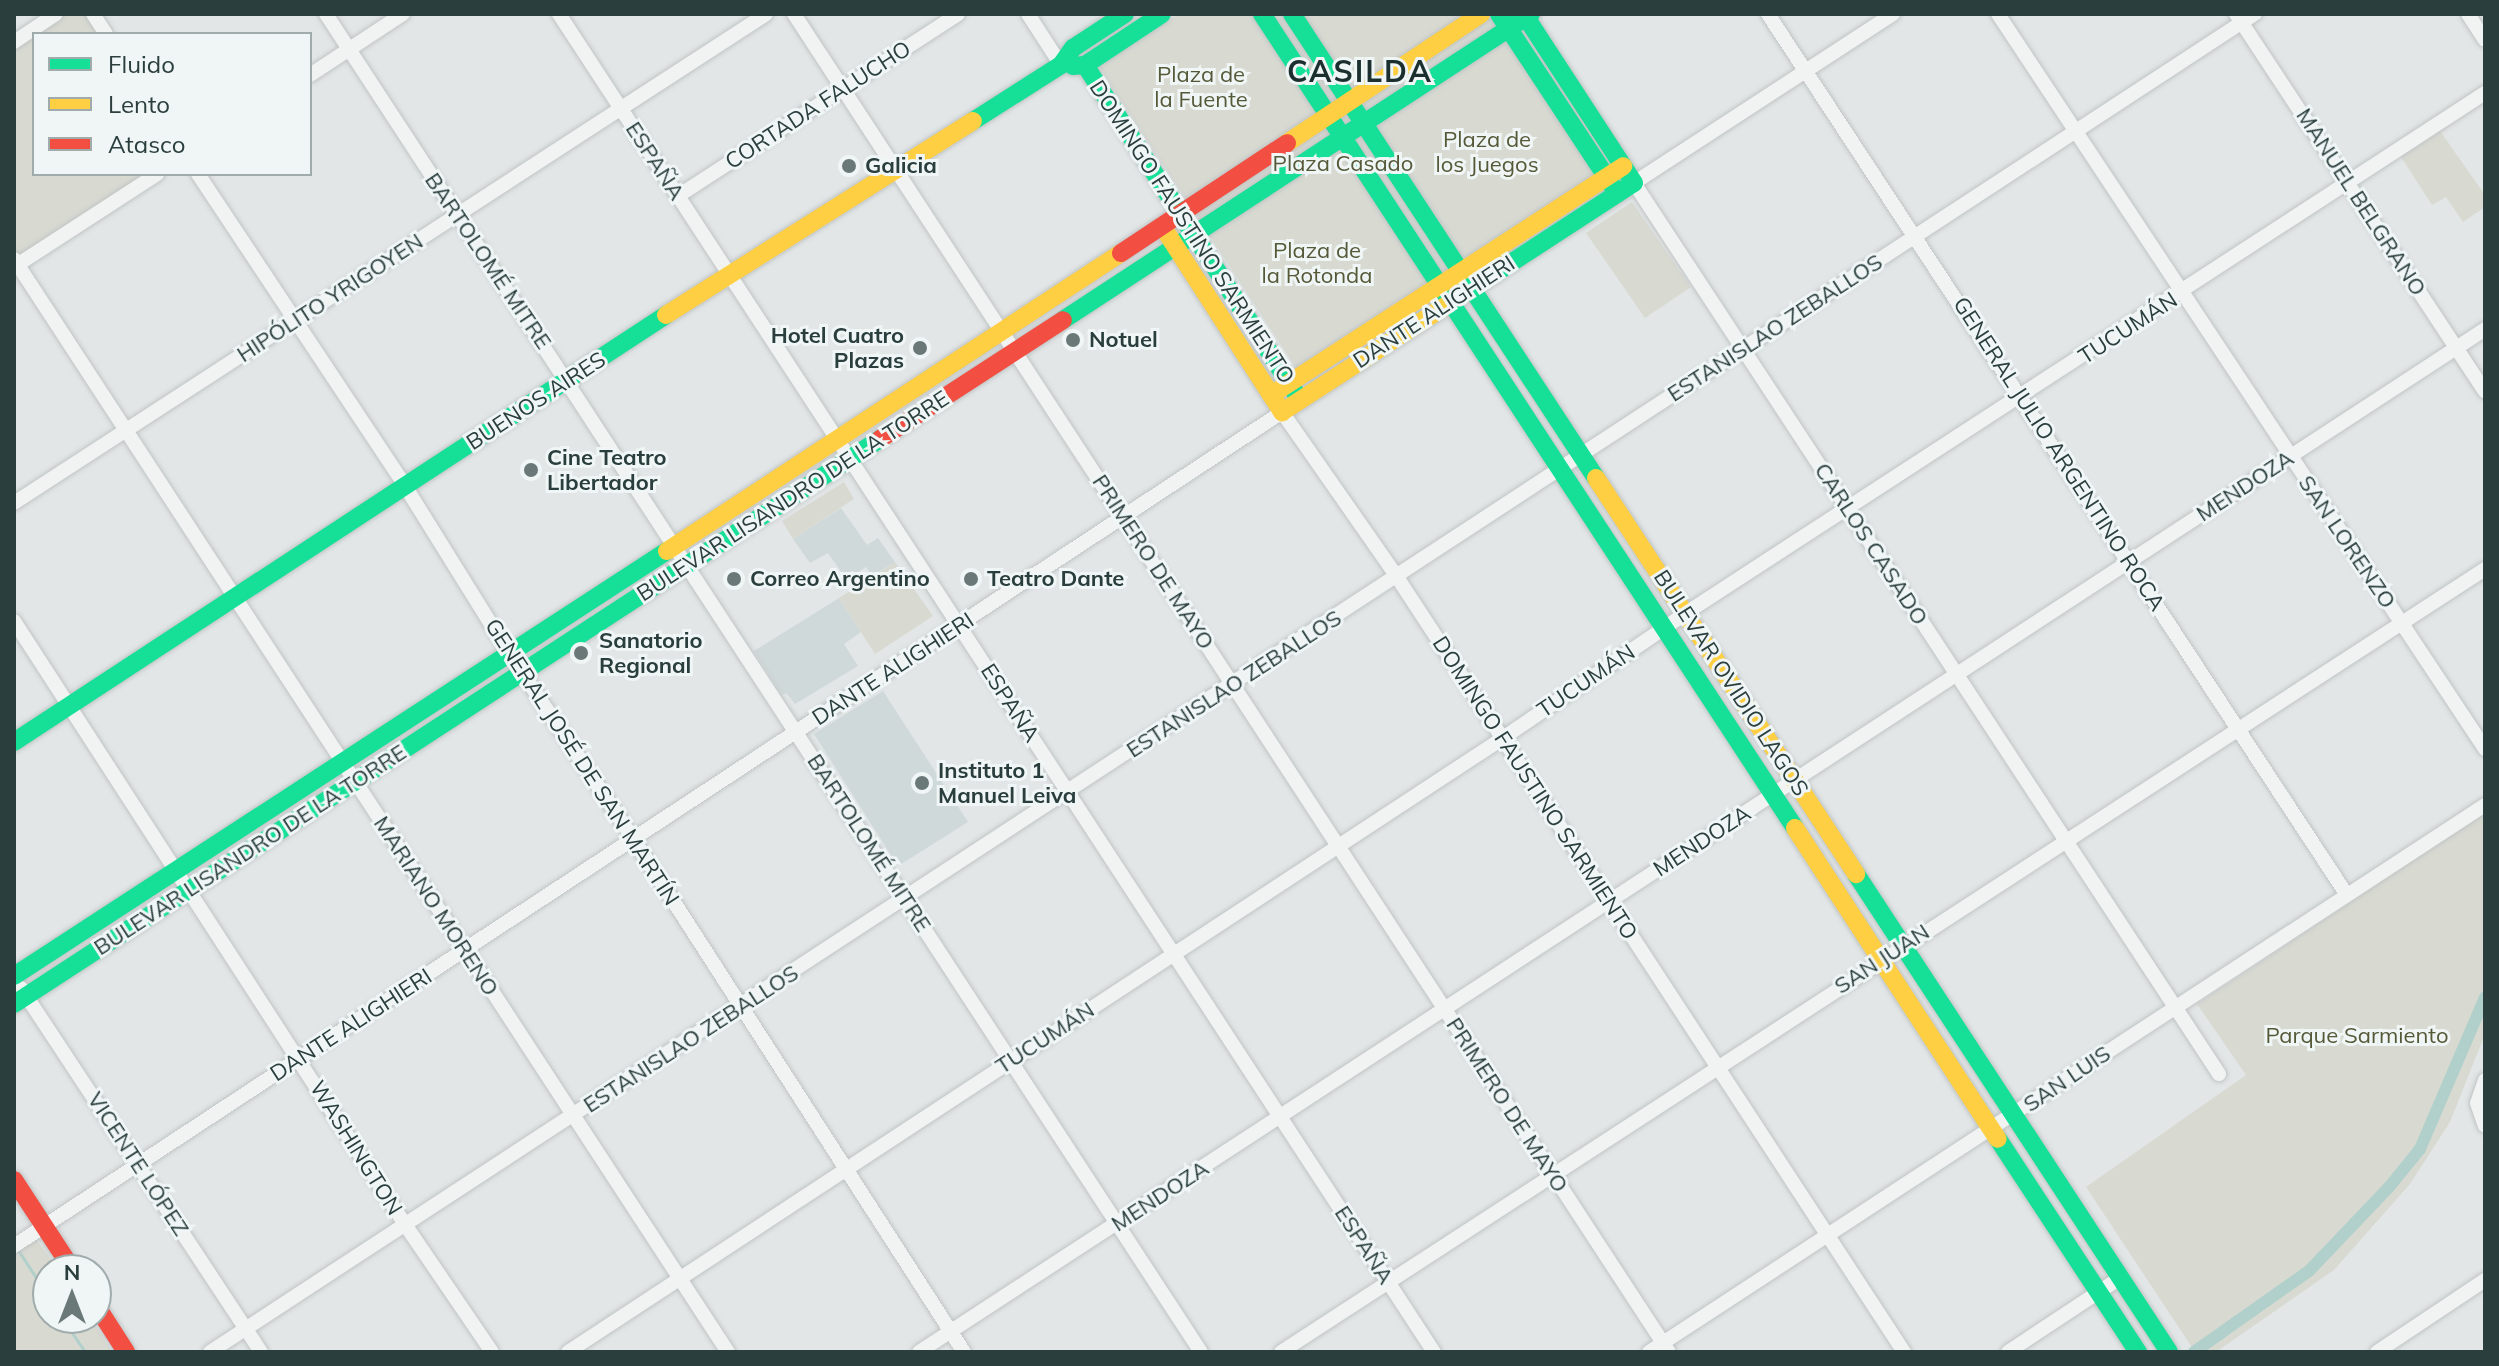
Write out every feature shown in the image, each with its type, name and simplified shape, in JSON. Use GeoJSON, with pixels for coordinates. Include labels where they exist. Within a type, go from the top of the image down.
{"type":"FeatureCollection","features":[{"type":"Feature","properties":{"kind":"main road","name":"BUENOS AIRES"},"geometry":{"type":"LineString","coordinates":[[14,742],[729,274],[1061,65],[1073,48],[1125,14]]}},
{"type":"Feature","properties":{"kind":"main road"},"geometry":{"type":"LineString","coordinates":[[1061,65],[1085,65],[1162,14]]}},
{"type":"Feature","properties":{"kind":"main road","name":"BULEVAR OVIDIO LAGOS"},"geometry":{"type":"LineString","coordinates":[[1262,14],[2138,1352]]}},
{"type":"Feature","properties":{"kind":"main road","name":"BULEVAR OVIDIO LAGOS"},"geometry":{"type":"LineString","coordinates":[[1292,14],[2166,1348]]}},
{"type":"Feature","properties":{"kind":"main road","name":"BULEVAR LISANDRO DE LA TORRE"},"geometry":{"type":"LineString","coordinates":[[14,977],[671,545],[1001,333],[1481,14]]}},
{"type":"Feature","properties":{"kind":"main road","name":"BULEVAR LISANDRO DE LA TORRE"},"geometry":{"type":"LineString","coordinates":[[20,1000],[1343,138],[1504,21],[1527,15]]}},
{"type":"Feature","properties":{"kind":"main road","name":"CARLOS CASADO"},"geometry":{"type":"LineString","coordinates":[[1527,15],[1634,183]]}},
{"type":"Feature","properties":{"kind":"main road"},"geometry":{"type":"LineString","coordinates":[[1504,21],[1618,193]]}},
{"type":"Feature","properties":{"kind":"main road","name":"DOMINGO FAUSTINO SARMIENTO"},"geometry":{"type":"LineString","coordinates":[[1085,65],[1294,390]]}},
{"type":"Feature","properties":{"kind":"main road","name":"DANTE ALIGHIERI"},"geometry":{"type":"LineString","coordinates":[[1282,412],[1294,390],[1438,284],[1623,166]]}},
{"type":"Feature","properties":{"kind":"main road","name":"DANTE ALIGHIERI"},"geometry":{"type":"LineString","coordinates":[[1271,395],[1294,390],[1451,301],[1634,183]]}},
{"type":"Feature","properties":{"kind":"main road","name":"DOMINGO FAUSTINO SARMIENTO"},"geometry":{"type":"LineString","coordinates":[[1162,226],[1282,412]]}},
{"type":"Feature","properties":{"kind":"main road"},"geometry":{"type":"LineString","coordinates":[[14,1180],[62,1254]]}},
{"type":"Feature","properties":{"kind":"main road"},"geometry":{"type":"LineString","coordinates":[[112,1330],[126,1352]]}},
{"type":"Feature","properties":{"kind":"street"},"geometry":{"type":"LineString","coordinates":[[14,42],[56,14]]}},
{"type":"Feature","properties":{"kind":"street"},"geometry":{"type":"LineString","coordinates":[[93,14],[105,32]]}},
{"type":"Feature","properties":{"kind":"street","name":"BARTOLOMÉ MITRE"},"geometry":{"type":"LineString","coordinates":[[326,14],[1201,1352]]}},
{"type":"Feature","properties":{"kind":"street"},"geometry":{"type":"LineString","coordinates":[[312,74],[403,14]]}},
{"type":"Feature","properties":{"kind":"street","name":"ESPAÑA"},"geometry":{"type":"LineString","coordinates":[[559,14],[1434,1352]]}},
{"type":"Feature","properties":{"kind":"street","name":"HIPÓLITO YRIGOYEN"},"geometry":{"type":"LineString","coordinates":[[14,503],[766,14]]}},
{"type":"Feature","properties":{"kind":"street","name":"PRIMERO DE MAYO"},"geometry":{"type":"LineString","coordinates":[[794,14],[1666,1347]]}},
{"type":"Feature","properties":{"kind":"street","name":"CORTADA FALUCHO"},"geometry":{"type":"LineString","coordinates":[[678,196],[958,14]]}},
{"type":"Feature","properties":{"kind":"street"},"geometry":{"type":"LineString","coordinates":[[1028,14],[1061,65]]}},
{"type":"Feature","properties":{"kind":"street","name":"GENERAL JULIO ARGENTINO ROCA"},"geometry":{"type":"LineString","coordinates":[[1768,14],[2347,895]]}},
{"type":"Feature","properties":{"kind":"street","name":"DANTE ALIGHIERI"},"geometry":{"type":"LineString","coordinates":[[1634,183],[1893,14]]}},
{"type":"Feature","properties":{"kind":"street","name":"SAN LORENZO"},"geometry":{"type":"LineString","coordinates":[[1998,14],[2485,749]]}},
{"type":"Feature","properties":{"kind":"street","name":"ESTANISLAO ZEBALLOS"},"geometry":{"type":"LineString","coordinates":[[210,1352],[2076,132],[2239,18],[2255,14]]}},
{"type":"Feature","properties":{"kind":"street"},"geometry":{"type":"LineString","coordinates":[[2468,14],[2485,40]]}},
{"type":"Feature","properties":{"kind":"street","name":"MANUEL BELGRANO"},"geometry":{"type":"LineString","coordinates":[[2239,18],[2485,391]]}},
{"type":"Feature","properties":{"kind":"street","name":"TUCUMÁN"},"geometry":{"type":"LineString","coordinates":[[568,1352],[1503,738],[1686,613],[1849,510],[2485,93]]}},
{"type":"Feature","properties":{"kind":"street"},"geometry":{"type":"LineString","coordinates":[[15,264],[154,176]]}},
{"type":"Feature","properties":{"kind":"street","name":"GENERAL JOSÉ DE SAN MARTÍN"},"geometry":{"type":"LineString","coordinates":[[199,176],[405,486],[509,653],[634,840],[964,1352]]}},
{"type":"Feature","properties":{"kind":"street","name":"CARLOS CASADO"},"geometry":{"type":"LineString","coordinates":[[1634,183],[2219,1074]]}},
{"type":"Feature","properties":{"kind":"street","name":"MARIANO MORENO"},"geometry":{"type":"LineString","coordinates":[[15,264],[572,1116],[682,1277],[728,1352]]}},
{"type":"Feature","properties":{"kind":"street","name":"MENDOZA"},"geometry":{"type":"LineString","coordinates":[[919,1352],[2485,329]]}},
{"type":"Feature","properties":{"kind":"street","name":"DANTE ALIGHIERI"},"geometry":{"type":"LineString","coordinates":[[14,1246],[1282,412]]}},
{"type":"Feature","properties":{"kind":"street","name":"DOMINGO FAUSTINO SARMIENTO"},"geometry":{"type":"LineString","coordinates":[[1282,412],[1397,577],[1904,1352]]}},
{"type":"Feature","properties":{"kind":"street","name":"SAN JUAN"},"geometry":{"type":"LineString","coordinates":[[1281,1352],[2485,569]]}},
{"type":"Feature","properties":{"kind":"street","name":"WASHINGTON"},"geometry":{"type":"LineString","coordinates":[[14,621],[404,1223],[492,1352]]}},
{"type":"Feature","properties":{"kind":"street","name":"SAN LUIS"},"geometry":{"type":"LineString","coordinates":[[1649,1352],[1666,1347],[1827,1235],[2485,805]]}},
{"type":"Feature","properties":{"kind":"street","name":"VICENTE LÓPEZ"},"geometry":{"type":"LineString","coordinates":[[14,977],[20,1000],[139,1164],[261,1352]]}},
{"type":"Feature","properties":{"kind":"street"},"geometry":{"type":"LineString","coordinates":[[2485,1080],[2477,1103],[2485,1126]]}},
{"type":"Feature","properties":{"kind":"street"},"geometry":{"type":"LineString","coordinates":[[2008,1352],[2120,1278]]}},
{"type":"Feature","properties":{"kind":"street"},"geometry":{"type":"LineString","coordinates":[[2377,1352],[2398,1346],[2485,1280]]}},
{"type":"Feature","properties":{"kind":"shaded area"},"geometry":{"type":"Polygon","coordinates":[[[841,508],[867,545],[878,538],[895,562],[872,576],[866,567],[847,580],[828,553],[810,563],[793,539],[841,508]]]}},
{"type":"Feature","properties":{"kind":"shaded area"},"geometry":{"type":"Polygon","coordinates":[[[839,598],[861,632],[844,644],[858,666],[795,704],[786,693],[782,695],[754,651],[839,598]]]}},
{"type":"Feature","properties":{"kind":"shaded area","name":"Instituto 1 Manuel Leiva"},"geometry":{"type":"Polygon","coordinates":[[[883,691],[968,822],[898,866],[814,734],[883,691]]]}},
{"type":"Feature","properties":{"kind":"green space"},"geometry":{"type":"Polygon","coordinates":[[[56,14],[93,14],[105,32],[32,32],[32,176],[154,176],[14,259],[14,42],[56,14]]]}},
{"type":"Feature","properties":{"kind":"green space","name":"Plaza Casado"},"geometry":{"type":"Polygon","coordinates":[[[1179,14],[1494,14],[1600,176],[1298,371],[1099,66],[1179,14]]]}},
{"type":"Feature","properties":{"kind":"green space"},"geometry":{"type":"Polygon","coordinates":[[[2440,131],[2485,195],[2485,207],[2463,222],[2446,197],[2432,205],[2401,157],[2440,131]]]}},
{"type":"Feature","properties":{"kind":"green space"},"geometry":{"type":"Polygon","coordinates":[[[1632,202],[1691,287],[1645,318],[1586,233],[1632,202]]]}},
{"type":"Feature","properties":{"kind":"green space"},"geometry":{"type":"Polygon","coordinates":[[[844,482],[854,499],[793,539],[782,521],[844,482]]]}},
{"type":"Feature","properties":{"kind":"green space"},"geometry":{"type":"Polygon","coordinates":[[[895,562],[933,616],[875,654],[839,598],[895,562]]]}},
{"type":"Feature","properties":{"kind":"green space","name":"Parque Sarmiento"},"geometry":{"type":"Polygon","coordinates":[[[2485,813],[2485,1034],[2450,1122],[2410,1184],[2334,1270],[2216,1352],[2195,1352],[2086,1187],[2246,1075],[2197,1004],[2485,813]]]}},
{"type":"Feature","properties":{"kind":"green space"},"geometry":{"type":"Polygon","coordinates":[[[35,1238],[47,1254],[32,1254],[32,1334],[100,1334],[112,1352],[14,1352],[14,1248],[35,1238]]]}},
{"type":"Feature","properties":{"kind":"waterway"},"geometry":{"type":"LineString","coordinates":[[2194,1352],[2309,1271],[2390,1186],[2420,1149],[2485,997]]}},
{"type":"Feature","properties":{"kind":"waterway"},"geometry":{"type":"LineString","coordinates":[[18,1250],[32,1271]]}},
{"type":"Feature","properties":{"kind":"waterway"},"geometry":{"type":"LineString","coordinates":[[73,1334],[85,1352]]}},
{"type":"Feature","properties":{"kind":"traffic: fast"},"geometry":{"type":"LineString","coordinates":[[973,121],[1061,65],[1073,48],[1125,14]]}},
{"type":"Feature","properties":{"kind":"traffic: fast"},"geometry":{"type":"LineString","coordinates":[[1073,66],[1085,65],[1162,14]]}},
{"type":"Feature","properties":{"kind":"traffic: fast"},"geometry":{"type":"LineString","coordinates":[[1262,14],[1795,828]]}},
{"type":"Feature","properties":{"kind":"traffic: fast"},"geometry":{"type":"LineString","coordinates":[[1292,14],[1596,478]]}},
{"type":"Feature","properties":{"kind":"traffic: fast"},"geometry":{"type":"LineString","coordinates":[[1499,14],[1613,187]]}},
{"type":"Feature","properties":{"kind":"traffic: fast"},"geometry":{"type":"LineString","coordinates":[[1445,306],[1634,183],[1524,14]]}},
{"type":"Feature","properties":{"kind":"traffic: fast"},"geometry":{"type":"LineString","coordinates":[[1063,320],[1531,14]]}},
{"type":"Feature","properties":{"kind":"traffic: fast"},"geometry":{"type":"LineString","coordinates":[[1085,65],[1297,395]]}},
{"type":"Feature","properties":{"kind":"traffic: fast"},"geometry":{"type":"LineString","coordinates":[[14,742],[666,315]]}},
{"type":"Feature","properties":{"kind":"traffic: fast"},"geometry":{"type":"LineString","coordinates":[[14,1004],[880,439]]}},
{"type":"Feature","properties":{"kind":"traffic: fast"},"geometry":{"type":"LineString","coordinates":[[14,976],[667,551]]}},
{"type":"Feature","properties":{"kind":"traffic: fast"},"geometry":{"type":"LineString","coordinates":[[1856,874],[2169,1352]]}},
{"type":"Feature","properties":{"kind":"traffic: fast"},"geometry":{"type":"LineString","coordinates":[[1998,1139],[2138,1352]]}},
{"type":"Feature","properties":{"kind":"traffic: slow"},"geometry":{"type":"LineString","coordinates":[[1287,143],[1481,14]]}},
{"type":"Feature","properties":{"kind":"traffic: slow"},"geometry":{"type":"LineString","coordinates":[[666,315],[973,121]]}},
{"type":"Feature","properties":{"kind":"traffic: slow"},"geometry":{"type":"LineString","coordinates":[[1271,395],[1623,166]]}},
{"type":"Feature","properties":{"kind":"traffic: slow"},"geometry":{"type":"LineString","coordinates":[[1168,235],[1282,412],[1445,306]]}},
{"type":"Feature","properties":{"kind":"traffic: slow"},"geometry":{"type":"LineString","coordinates":[[667,551],[1121,253]]}},
{"type":"Feature","properties":{"kind":"traffic: slow"},"geometry":{"type":"LineString","coordinates":[[1596,478],[1856,874]]}},
{"type":"Feature","properties":{"kind":"traffic: slow"},"geometry":{"type":"LineString","coordinates":[[1795,828],[1998,1139]]}},
{"type":"Feature","properties":{"kind":"traffic: jam"},"geometry":{"type":"LineString","coordinates":[[1121,253],[1287,143]]}},
{"type":"Feature","properties":{"kind":"traffic: jam"},"geometry":{"type":"LineString","coordinates":[[880,439],[1063,320]]}},
{"type":"Feature","properties":{"kind":"traffic: jam"},"geometry":{"type":"LineString","coordinates":[[14,1180],[63,1254]]}},
{"type":"Feature","properties":{"kind":"traffic: jam"},"geometry":{"type":"LineString","coordinates":[[112,1330],[126,1352]]}},
{"type":"Feature","properties":{"kind":"place","name":"Galicia"},"geometry":{"type":"Point","coordinates":[849,166]}},
{"type":"Feature","properties":{"kind":"place","name":"Notuel"},"geometry":{"type":"Point","coordinates":[1073,340]}},
{"type":"Feature","properties":{"kind":"place","name":"Hotel Cuatro Plazas"},"geometry":{"type":"Point","coordinates":[920,348]}},
{"type":"Feature","properties":{"kind":"place","name":"Cine Teatro Libertador"},"geometry":{"type":"Point","coordinates":[531,470]}},
{"type":"Feature","properties":{"kind":"place","name":"Correo Argentino"},"geometry":{"type":"Point","coordinates":[734,579]}},
{"type":"Feature","properties":{"kind":"place","name":"Teatro Dante"},"geometry":{"type":"Point","coordinates":[971,579]}},
{"type":"Feature","properties":{"kind":"place","name":"Sanatorio Regional"},"geometry":{"type":"Point","coordinates":[581,653]}},
{"type":"Feature","properties":{"kind":"place","name":"Instituto 1 Manuel Leiva"},"geometry":{"type":"Point","coordinates":[922,783]}},
{"type":"Feature","properties":{"kind":"district","name":"CASILDA"},"geometry":{"type":"Point","coordinates":[1360,71]}},
{"type":"Feature","properties":{"kind":"park label","name":"Plaza de la Fuente"},"geometry":{"type":"Point","coordinates":[1201,86]}},
{"type":"Feature","properties":{"kind":"park label","name":"Plaza de los Juegos"},"geometry":{"type":"Point","coordinates":[1487,152]}},
{"type":"Feature","properties":{"kind":"park label","name":"Plaza de la Rotonda"},"geometry":{"type":"Point","coordinates":[1317,262]}}]}
